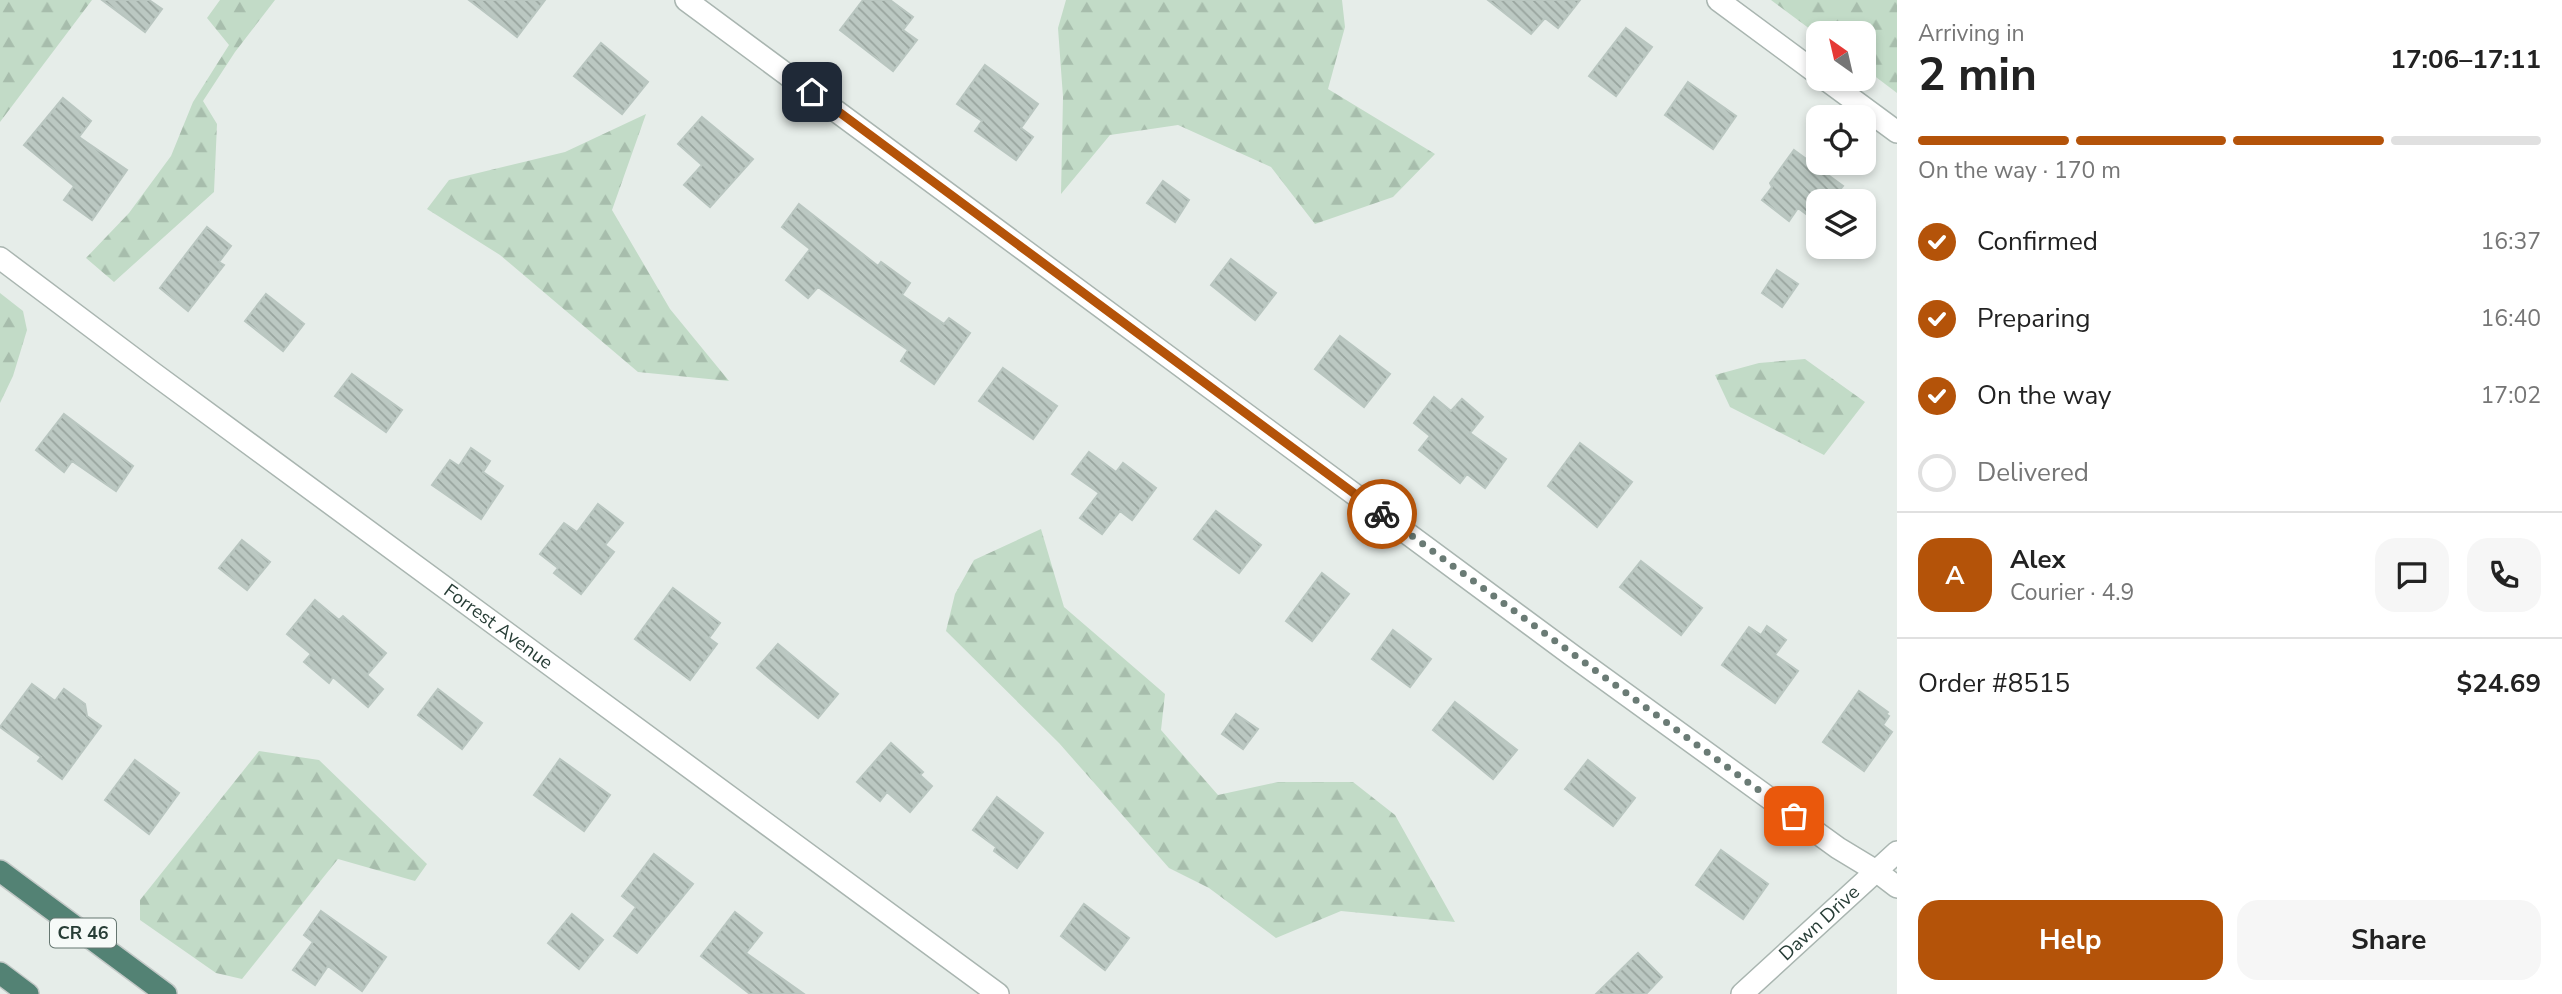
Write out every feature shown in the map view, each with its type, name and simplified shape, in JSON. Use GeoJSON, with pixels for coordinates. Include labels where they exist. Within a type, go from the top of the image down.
{"type":"FeatureCollection","features":[{"type":"Feature","properties":{"kind":"highway","name":"CR 46"},"geometry":{"type":"LineString","coordinates":[[0,871],[166,994]]}},
{"type":"Feature","properties":{"kind":"highway"},"geometry":{"type":"LineString","coordinates":[[0,973],[28,994]]}},
{"type":"Feature","properties":{"kind":"street"},"geometry":{"type":"LineString","coordinates":[[686,0],[1573,656],[1838,848],[1877,871],[1897,887]]}},
{"type":"Feature","properties":{"kind":"street"},"geometry":{"type":"LineString","coordinates":[[1718,0],[1806,65]]}},
{"type":"Feature","properties":{"kind":"street"},"geometry":{"type":"LineString","coordinates":[[1841,91],[1897,132]]}},
{"type":"Feature","properties":{"kind":"street","name":"Forrest Avenue"},"geometry":{"type":"LineString","coordinates":[[0,258],[164,382],[998,994]]}},
{"type":"Feature","properties":{"kind":"street","name":"Dawn Drive"},"geometry":{"type":"LineString","coordinates":[[1742,994],[1897,852]]}},
{"type":"Feature","properties":{"kind":"green space"},"geometry":{"type":"Polygon","coordinates":[[[0,0],[92,0],[0,122],[0,0]]]}},
{"type":"Feature","properties":{"kind":"green space"},"geometry":{"type":"Polygon","coordinates":[[[220,0],[275,0],[235,52],[203,101],[217,124],[214,192],[114,282],[86,258],[129,213],[171,156],[193,102],[229,45],[207,18],[220,0]]]}},
{"type":"Feature","properties":{"kind":"green space"},"geometry":{"type":"Polygon","coordinates":[[[1066,0],[1342,0],[1345,27],[1328,89],[1435,154],[1393,197],[1315,224],[1271,167],[1178,125],[1110,135],[1061,194],[1063,97],[1058,28],[1066,0]]]}},
{"type":"Feature","properties":{"kind":"green space"},"geometry":{"type":"Polygon","coordinates":[[[1771,0],[1897,0],[1897,93],[1876,77],[1876,21],[1806,21],[1806,26],[1771,0]]]}},
{"type":"Feature","properties":{"kind":"green space"},"geometry":{"type":"Polygon","coordinates":[[[646,114],[612,210],[670,309],[729,381],[638,372],[500,255],[427,209],[449,180],[565,152],[646,114]]]}},
{"type":"Feature","properties":{"kind":"green space"},"geometry":{"type":"Polygon","coordinates":[[[0,293],[23,311],[27,330],[13,376],[0,403],[0,293]]]}},
{"type":"Feature","properties":{"kind":"green space"},"geometry":{"type":"Polygon","coordinates":[[[1805,359],[1865,402],[1824,455],[1730,407],[1715,375],[1759,363],[1805,359]]]}},
{"type":"Feature","properties":{"kind":"green space"},"geometry":{"type":"Polygon","coordinates":[[[1041,529],[1064,607],[1165,694],[1161,730],[1218,795],[1278,782],[1353,782],[1395,815],[1455,922],[1341,911],[1276,938],[1209,888],[1169,868],[1059,743],[946,631],[955,594],[974,560],[1041,529]]]}},
{"type":"Feature","properties":{"kind":"green space"},"geometry":{"type":"Polygon","coordinates":[[[259,751],[319,760],[427,864],[415,881],[338,859],[242,979],[216,973],[140,920],[140,900],[259,751]]]}},
{"type":"Feature","properties":{"kind":"building"},"geometry":{"type":"Polygon","coordinates":[[[102,0],[149,0],[162,9],[145,32],[102,0]]]}},
{"type":"Feature","properties":{"kind":"building"},"geometry":{"type":"Polygon","coordinates":[[[469,0],[545,0],[517,37],[469,0]]]}},
{"type":"Feature","properties":{"kind":"building"},"geometry":{"type":"Polygon","coordinates":[[[863,0],[890,0],[913,17],[903,30],[917,40],[893,71],[840,30],[863,0]]]}},
{"type":"Feature","properties":{"kind":"building"},"geometry":{"type":"Polygon","coordinates":[[[1488,0],[1580,0],[1558,28],[1545,18],[1531,34],[1488,0]]]}},
{"type":"Feature","properties":{"kind":"building"},"geometry":{"type":"Polygon","coordinates":[[[1626,28],[1652,47],[1616,96],[1589,76],[1626,28]]]}},
{"type":"Feature","properties":{"kind":"building"},"geometry":{"type":"Polygon","coordinates":[[[601,43],[648,82],[622,114],[574,76],[601,43]]]}},
{"type":"Feature","properties":{"kind":"building"},"geometry":{"type":"Polygon","coordinates":[[[985,65],[1038,104],[1021,128],[1033,137],[1016,160],[975,131],[982,121],[957,104],[985,65]]]}},
{"type":"Feature","properties":{"kind":"building"},"geometry":{"type":"Polygon","coordinates":[[[1688,82],[1736,116],[1713,149],[1665,115],[1688,82]]]}},
{"type":"Feature","properties":{"kind":"building"},"geometry":{"type":"Polygon","coordinates":[[[63,98],[91,121],[79,137],[127,170],[92,220],[64,200],[74,186],[24,145],[63,98]]]}},
{"type":"Feature","properties":{"kind":"building"},"geometry":{"type":"Polygon","coordinates":[[[702,117],[753,159],[710,207],[684,185],[702,165],[678,144],[702,117]]]}},
{"type":"Feature","properties":{"kind":"building"},"geometry":{"type":"Polygon","coordinates":[[[1794,150],[1806,159],[1806,175],[1828,175],[1843,186],[1841,189],[1806,189],[1806,214],[1798,208],[1789,221],[1762,200],[1772,187],[1770,183],[1794,150]]]}},
{"type":"Feature","properties":{"kind":"building"},"geometry":{"type":"Polygon","coordinates":[[[1163,181],[1189,200],[1175,222],[1147,203],[1163,181]]]}},
{"type":"Feature","properties":{"kind":"building"},"geometry":{"type":"Polygon","coordinates":[[[799,204],[878,266],[881,262],[910,283],[902,295],[944,324],[949,318],[970,333],[934,384],[901,361],[908,350],[818,287],[808,298],[786,280],[810,249],[782,227],[799,204]]]}},
{"type":"Feature","properties":{"kind":"building"},"geometry":{"type":"Polygon","coordinates":[[[207,227],[231,246],[219,262],[224,265],[188,311],[160,288],[207,227]]]}},
{"type":"Feature","properties":{"kind":"building"},"geometry":{"type":"Polygon","coordinates":[[[1231,259],[1276,293],[1255,320],[1211,285],[1231,259]]]}},
{"type":"Feature","properties":{"kind":"building"},"geometry":{"type":"Polygon","coordinates":[[[1777,270],[1798,284],[1782,307],[1762,293],[1777,270]]]}},
{"type":"Feature","properties":{"kind":"building"},"geometry":{"type":"Polygon","coordinates":[[[266,294],[304,324],[283,351],[245,321],[266,294]]]}},
{"type":"Feature","properties":{"kind":"building"},"geometry":{"type":"Polygon","coordinates":[[[1340,336],[1390,374],[1364,407],[1315,369],[1340,336]]]}},
{"type":"Feature","properties":{"kind":"building"},"geometry":{"type":"Polygon","coordinates":[[[1003,368],[1057,406],[1033,439],[979,401],[1003,368]]]}},
{"type":"Feature","properties":{"kind":"building"},"geometry":{"type":"Polygon","coordinates":[[[352,374],[402,410],[386,432],[335,396],[352,374]]]}},
{"type":"Feature","properties":{"kind":"building"},"geometry":{"type":"Polygon","coordinates":[[[1434,397],[1451,411],[1462,399],[1483,417],[1470,433],[1506,459],[1485,488],[1467,474],[1460,483],[1419,450],[1430,436],[1414,423],[1434,397]]]}},
{"type":"Feature","properties":{"kind":"building"},"geometry":{"type":"Polygon","coordinates":[[[64,414],[133,466],[116,491],[72,461],[64,472],[36,450],[64,414]]]}},
{"type":"Feature","properties":{"kind":"building"},"geometry":{"type":"Polygon","coordinates":[[[1580,443],[1632,482],[1597,527],[1548,486],[1580,443]]]}},
{"type":"Feature","properties":{"kind":"building"},"geometry":{"type":"Polygon","coordinates":[[[471,448],[490,461],[483,472],[503,486],[481,519],[432,485],[450,460],[459,466],[471,448]]]}},
{"type":"Feature","properties":{"kind":"building"},"geometry":{"type":"Polygon","coordinates":[[[1089,452],[1116,472],[1123,463],[1156,488],[1132,520],[1120,511],[1102,534],[1080,518],[1099,493],[1072,474],[1089,452]]]}},
{"type":"Feature","properties":{"kind":"building"},"geometry":{"type":"Polygon","coordinates":[[[598,504],[623,523],[605,545],[614,552],[581,594],[554,573],[558,568],[540,554],[564,523],[577,532],[598,504]]]}},
{"type":"Feature","properties":{"kind":"building"},"geometry":{"type":"Polygon","coordinates":[[[1216,511],[1261,545],[1239,573],[1194,539],[1216,511]]]}},
{"type":"Feature","properties":{"kind":"building"},"geometry":{"type":"Polygon","coordinates":[[[242,540],[270,562],[247,590],[219,568],[242,540]]]}},
{"type":"Feature","properties":{"kind":"building"},"geometry":{"type":"Polygon","coordinates":[[[1641,561],[1702,608],[1681,635],[1620,587],[1641,561]]]}},
{"type":"Feature","properties":{"kind":"building"},"geometry":{"type":"Polygon","coordinates":[[[1322,573],[1349,594],[1312,641],[1286,621],[1322,573]]]}},
{"type":"Feature","properties":{"kind":"building"},"geometry":{"type":"Polygon","coordinates":[[[673,588],[720,623],[709,638],[717,644],[690,680],[635,639],[673,588]]]}},
{"type":"Feature","properties":{"kind":"building"},"geometry":{"type":"Polygon","coordinates":[[[315,600],[339,620],[343,616],[386,653],[367,675],[383,689],[368,707],[333,677],[329,683],[304,662],[311,654],[287,634],[315,600]]]}},
{"type":"Feature","properties":{"kind":"building"},"geometry":{"type":"Polygon","coordinates":[[[1767,626],[1786,640],[1775,655],[1798,671],[1775,703],[1722,665],[1749,627],[1761,635],[1767,626]]]}},
{"type":"Feature","properties":{"kind":"building"},"geometry":{"type":"Polygon","coordinates":[[[1393,630],[1431,659],[1410,687],[1372,659],[1393,630]]]}},
{"type":"Feature","properties":{"kind":"building"},"geometry":{"type":"Polygon","coordinates":[[[778,644],[838,694],[818,718],[757,668],[778,644]]]}},
{"type":"Feature","properties":{"kind":"building"},"geometry":{"type":"Polygon","coordinates":[[[32,684],[55,701],[64,689],[85,704],[87,716],[101,726],[62,779],[38,761],[41,757],[0,727],[32,684]]]}},
{"type":"Feature","properties":{"kind":"building"},"geometry":{"type":"Polygon","coordinates":[[[438,689],[482,723],[462,749],[418,715],[438,689]]]}},
{"type":"Feature","properties":{"kind":"building"},"geometry":{"type":"Polygon","coordinates":[[[1859,691],[1888,712],[1886,714],[1889,716],[1883,725],[1892,732],[1864,771],[1823,742],[1859,691]]]}},
{"type":"Feature","properties":{"kind":"building"},"geometry":{"type":"Polygon","coordinates":[[[1455,702],[1517,750],[1493,779],[1433,730],[1455,702]]]}},
{"type":"Feature","properties":{"kind":"building"},"geometry":{"type":"Polygon","coordinates":[[[1236,714],[1258,729],[1243,749],[1222,734],[1236,714]]]}},
{"type":"Feature","properties":{"kind":"building"},"geometry":{"type":"Polygon","coordinates":[[[891,743],[923,772],[920,775],[932,786],[910,812],[887,792],[880,801],[857,782],[891,743]]]}},
{"type":"Feature","properties":{"kind":"building"},"geometry":{"type":"Polygon","coordinates":[[[560,759],[610,795],[584,831],[534,795],[560,759]]]}},
{"type":"Feature","properties":{"kind":"building"},"geometry":{"type":"Polygon","coordinates":[[[135,760],[179,793],[149,834],[105,800],[135,760]]]}},
{"type":"Feature","properties":{"kind":"building"},"geometry":{"type":"Polygon","coordinates":[[[1588,760],[1635,798],[1613,826],[1565,789],[1588,760]]]}},
{"type":"Feature","properties":{"kind":"building"},"geometry":{"type":"Polygon","coordinates":[[[997,797],[1043,833],[1017,868],[994,851],[996,847],[973,830],[997,797]]]}},
{"type":"Feature","properties":{"kind":"building"},"geometry":{"type":"Polygon","coordinates":[[[1721,850],[1768,884],[1743,919],[1696,885],[1721,850]]]}},
{"type":"Feature","properties":{"kind":"building"},"geometry":{"type":"Polygon","coordinates":[[[654,854],[693,884],[637,953],[614,936],[636,907],[622,896],[654,854]]]}},
{"type":"Feature","properties":{"kind":"building"},"geometry":{"type":"Polygon","coordinates":[[[1084,904],[1129,938],[1105,970],[1061,936],[1084,904]]]}},
{"type":"Feature","properties":{"kind":"building"},"geometry":{"type":"Polygon","coordinates":[[[321,911],[386,957],[362,991],[328,966],[315,985],[293,970],[313,942],[304,935],[321,911]]]}},
{"type":"Feature","properties":{"kind":"building"},"geometry":{"type":"Polygon","coordinates":[[[735,912],[762,933],[746,953],[804,994],[750,994],[701,956],[735,912]]]}},
{"type":"Feature","properties":{"kind":"building"},"geometry":{"type":"Polygon","coordinates":[[[572,914],[603,940],[579,969],[548,943],[572,914]]]}},
{"type":"Feature","properties":{"kind":"building"},"geometry":{"type":"Polygon","coordinates":[[[1638,953],[1662,977],[1646,994],[1596,994],[1638,953]]]}},
{"type":"Feature","properties":{"kind":"way so far"},"geometry":{"type":"LineString","coordinates":[[1382,514],[1794,816]]}},
{"type":"Feature","properties":{"kind":"route"},"geometry":{"type":"LineString","coordinates":[[812,92],[1382,514]]}}]}
